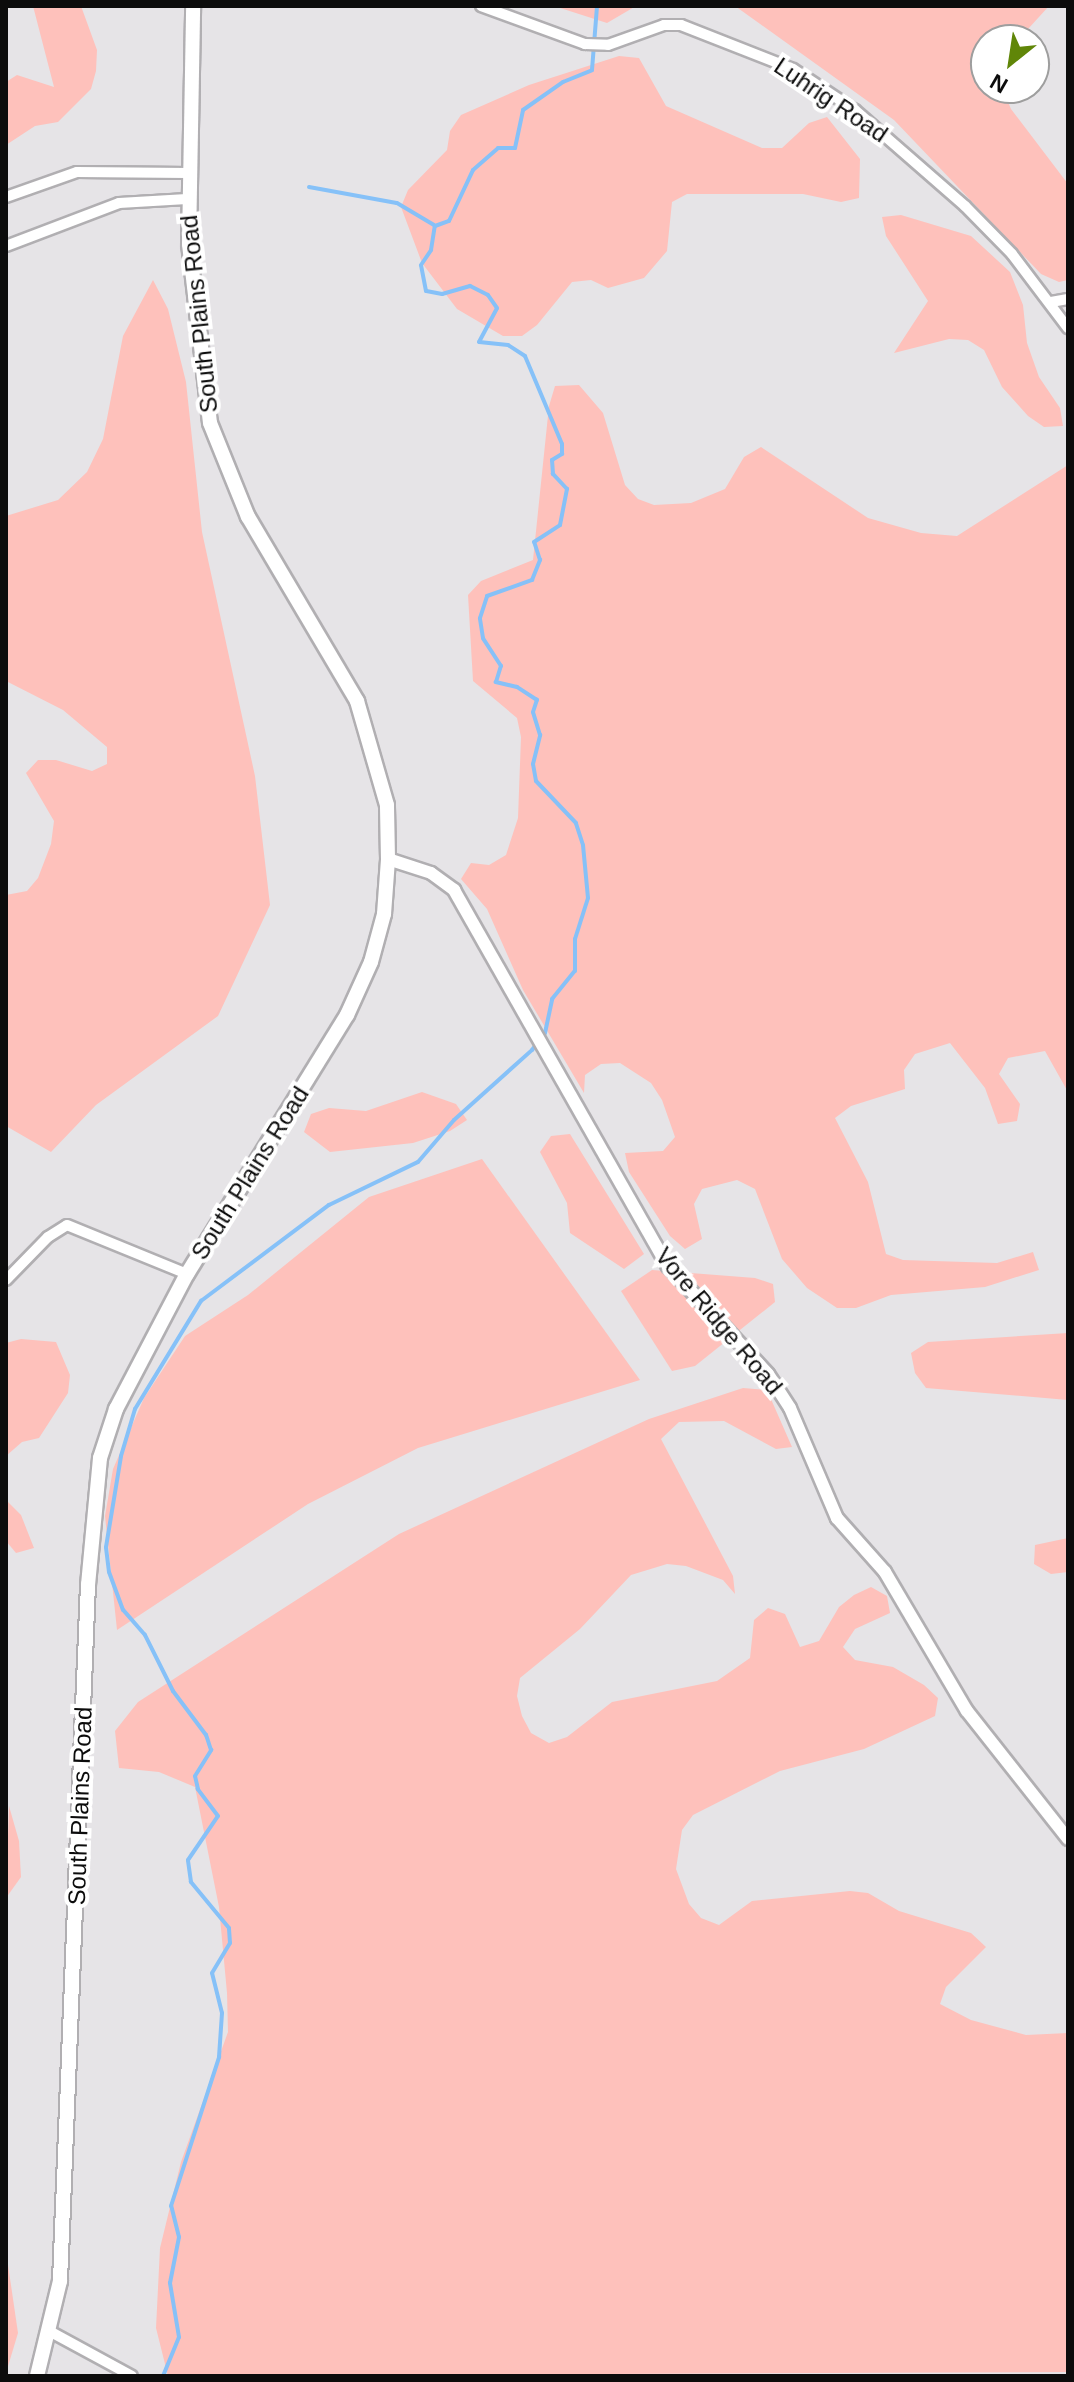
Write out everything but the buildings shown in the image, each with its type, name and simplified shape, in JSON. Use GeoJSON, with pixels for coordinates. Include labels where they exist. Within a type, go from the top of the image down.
{"type":"FeatureCollection","features":[{"type":"Feature","properties":{"kind":"main road","name":"South Plains Road"},"geometry":{"type":"LineString","coordinates":[[37,2376],[51,2332],[60,2281],[91,1518],[100,1458],[116,1409],[187,1274],[347,1015],[371,962],[384,914],[388,859],[387,805],[357,701],[248,517],[214,436],[200,365],[187,199],[193,6]]}},
{"type":"Feature","properties":{"kind":"street","name":"Luhrig Road"},"geometry":{"type":"LineString","coordinates":[[481,6],[585,44],[608,45],[664,25],[681,25],[793,69],[855,110],[911,157],[1012,254],[1068,328]]}},
{"type":"Feature","properties":{"kind":"street"},"geometry":{"type":"LineString","coordinates":[[6,197],[77,172],[188,173]]}},
{"type":"Feature","properties":{"kind":"street"},"geometry":{"type":"LineString","coordinates":[[6,246],[119,203],[187,199]]}},
{"type":"Feature","properties":{"kind":"street"},"geometry":{"type":"LineString","coordinates":[[1051,302],[1068,299]]}},
{"type":"Feature","properties":{"kind":"street","name":"Vore Ridge Road"},"geometry":{"type":"LineString","coordinates":[[388,859],[431,873],[454,890],[668,1266],[768,1374],[790,1408],[837,1518],[885,1572],[967,1711],[1068,1839]]}},
{"type":"Feature","properties":{"kind":"street"},"geometry":{"type":"LineString","coordinates":[[6,1280],[48,1237],[67,1225],[187,1274]]}},
{"type":"Feature","properties":{"kind":"street"},"geometry":{"type":"LineString","coordinates":[[51,2332],[132,2376]]}},
{"type":"Feature","properties":{"kind":"shaded area"},"geometry":{"type":"Polygon","coordinates":[[[33,6],[81,6],[97,50],[96,71],[91,89],[58,122],[35,126],[6,145],[6,82],[17,75],[54,87],[33,6]]]}},
{"type":"Feature","properties":{"kind":"shaded area"},"geometry":{"type":"Polygon","coordinates":[[[554,6],[636,6],[607,23],[554,6]]]}},
{"type":"Feature","properties":{"kind":"shaded area"},"geometry":{"type":"Polygon","coordinates":[[[735,6],[1049,6],[1033,24],[970,24],[970,104],[1009,104],[1068,184],[1068,280],[1059,282],[1041,274],[894,120],[735,6]]]}},
{"type":"Feature","properties":{"kind":"shaded area"},"geometry":{"type":"Polygon","coordinates":[[[619,56],[639,58],[666,106],[762,148],[782,148],[809,123],[827,117],[860,159],[859,198],[841,202],[803,194],[687,194],[672,202],[667,251],[644,278],[608,288],[591,280],[572,282],[537,325],[522,336],[503,336],[457,309],[422,263],[401,207],[408,190],[447,150],[450,131],[461,115],[529,85],[619,56]]]}},
{"type":"Feature","properties":{"kind":"shaded area"},"geometry":{"type":"Polygon","coordinates":[[[901,215],[971,236],[1010,272],[1023,305],[1027,343],[1039,377],[1060,408],[1063,426],[1044,427],[1028,416],[1002,387],[984,350],[968,340],[949,339],[894,353],[928,301],[886,236],[882,217],[901,215]]]}},
{"type":"Feature","properties":{"kind":"shaded area"},"geometry":{"type":"Polygon","coordinates":[[[153,280],[168,309],[186,382],[202,532],[255,776],[270,905],[218,1016],[96,1105],[51,1152],[6,1126],[6,895],[27,891],[38,878],[51,844],[54,821],[26,773],[38,760],[56,760],[92,771],[107,764],[107,747],[63,710],[6,681],[6,516],[58,500],[87,472],[103,439],[123,336],[153,280]]]}},
{"type":"Feature","properties":{"kind":"shaded area"},"geometry":{"type":"Polygon","coordinates":[[[579,385],[603,413],[625,485],[638,499],[654,505],[691,503],[725,489],[744,457],[761,447],[868,518],[921,533],[957,536],[1068,465],[1068,1092],[1045,1051],[1008,1058],[999,1074],[1020,1104],[1017,1121],[998,1124],[985,1088],[950,1043],[915,1054],[904,1070],[905,1089],[851,1106],[835,1118],[868,1182],[886,1254],[903,1260],[997,1263],[1033,1252],[1039,1270],[985,1287],[891,1295],[856,1308],[837,1308],[807,1288],[782,1259],[755,1189],[737,1180],[702,1189],[694,1204],[702,1239],[685,1249],[670,1236],[629,1172],[625,1153],[663,1151],[675,1137],[662,1100],[651,1083],[620,1063],[601,1064],[585,1075],[584,1093],[523,990],[487,909],[461,879],[471,863],[489,865],[506,855],[518,818],[521,737],[517,718],[473,681],[468,595],[481,581],[533,560],[549,406],[555,386],[579,385]]]}},
{"type":"Feature","properties":{"kind":"shaded area"},"geometry":{"type":"Polygon","coordinates":[[[422,1092],[456,1104],[467,1120],[450,1131],[413,1143],[330,1152],[304,1132],[311,1114],[329,1108],[366,1111],[422,1092]]]}},
{"type":"Feature","properties":{"kind":"shaded area"},"geometry":{"type":"Polygon","coordinates":[[[570,1134],[644,1254],[624,1269],[570,1233],[567,1203],[540,1152],[551,1136],[570,1134]]]}},
{"type":"Feature","properties":{"kind":"shaded area"},"geometry":{"type":"Polygon","coordinates":[[[482,1159],[640,1380],[418,1448],[308,1504],[117,1630],[105,1516],[113,1469],[144,1398],[185,1336],[248,1295],[369,1197],[482,1159]]]}},
{"type":"Feature","properties":{"kind":"shaded area"},"geometry":{"type":"Polygon","coordinates":[[[652,1270],[755,1278],[773,1284],[775,1302],[695,1366],[672,1371],[621,1291],[652,1270]]]}},
{"type":"Feature","properties":{"kind":"shaded area"},"geometry":{"type":"Polygon","coordinates":[[[1068,1333],[1068,1400],[926,1388],[915,1373],[911,1353],[928,1342],[1068,1333]]]}},
{"type":"Feature","properties":{"kind":"shaded area"},"geometry":{"type":"Polygon","coordinates":[[[21,1339],[56,1342],[70,1375],[68,1393],[39,1438],[22,1442],[6,1456],[6,1343],[21,1339]]]}},
{"type":"Feature","properties":{"kind":"shaded area"},"geometry":{"type":"Polygon","coordinates":[[[743,1388],[767,1390],[792,1447],[776,1449],[724,1421],[679,1422],[661,1439],[733,1576],[735,1594],[723,1580],[686,1566],[667,1564],[631,1575],[580,1629],[520,1678],[517,1696],[522,1716],[531,1733],[549,1743],[567,1737],[612,1702],[717,1681],[750,1658],[754,1620],[768,1608],[785,1614],[800,1647],[819,1641],[839,1607],[854,1595],[871,1587],[887,1596],[890,1613],[855,1629],[843,1647],[855,1660],[893,1667],[924,1685],[938,1698],[935,1716],[864,1749],[780,1771],[693,1815],[682,1830],[676,1869],[689,1904],[701,1918],[719,1925],[752,1901],[850,1891],[868,1893],[899,1911],[971,1933],[986,1947],[946,1987],[940,2004],[971,2020],[1026,2035],[1068,2033],[1068,2372],[168,2376],[156,2328],[160,2248],[181,2162],[228,2032],[227,1993],[219,1907],[195,1787],[159,1772],[119,1768],[115,1731],[138,1702],[399,1534],[649,1419],[743,1388]]]}},
{"type":"Feature","properties":{"kind":"shaded area"},"geometry":{"type":"Polygon","coordinates":[[[6,1500],[21,1515],[34,1548],[16,1553],[6,1541],[6,1500]]]}},
{"type":"Feature","properties":{"kind":"shaded area"},"geometry":{"type":"Polygon","coordinates":[[[1068,1538],[1068,1572],[1051,1574],[1034,1564],[1035,1545],[1068,1538]]]}},
{"type":"Feature","properties":{"kind":"shaded area"},"geometry":{"type":"Polygon","coordinates":[[[9,1806],[19,1841],[21,1877],[6,1898],[9,1806]]]}},
{"type":"Feature","properties":{"kind":"shaded area"},"geometry":{"type":"Polygon","coordinates":[[[6,2251],[18,2333],[6,2373],[6,2251]]]}},
{"type":"Feature","properties":{"kind":"waterway"},"geometry":{"type":"LineString","coordinates":[[163,2376],[179,2337],[170,2283],[179,2237],[171,2206],[219,2057],[222,2013],[212,1973],[230,1943],[229,1928],[191,1882],[188,1860],[218,1816],[198,1789],[195,1776],[211,1750],[206,1735],[173,1691],[145,1635],[123,1610],[109,1572],[106,1547],[121,1456],[135,1409],[201,1301],[329,1205],[418,1162],[454,1120],[532,1050],[545,1033],[552,999],[575,971],[575,939],[588,898],[583,845],[576,823],[536,781],[533,764],[540,735],[533,712],[537,700],[517,687],[496,682],[501,666],[483,638],[480,618],[487,596],[532,580],[540,560],[534,542],[560,525],[567,489],[553,474],[552,460],[562,454],[562,444],[525,356],[508,345],[479,342],[497,308],[488,295],[470,286],[442,294],[426,291],[421,265],[431,250],[435,226],[449,221],[473,170],[498,148],[515,148],[523,110],[563,82],[592,70],[597,6]]}},
{"type":"Feature","properties":{"kind":"waterway"},"geometry":{"type":"LineString","coordinates":[[309,187],[397,203],[434,225]]}}]}
